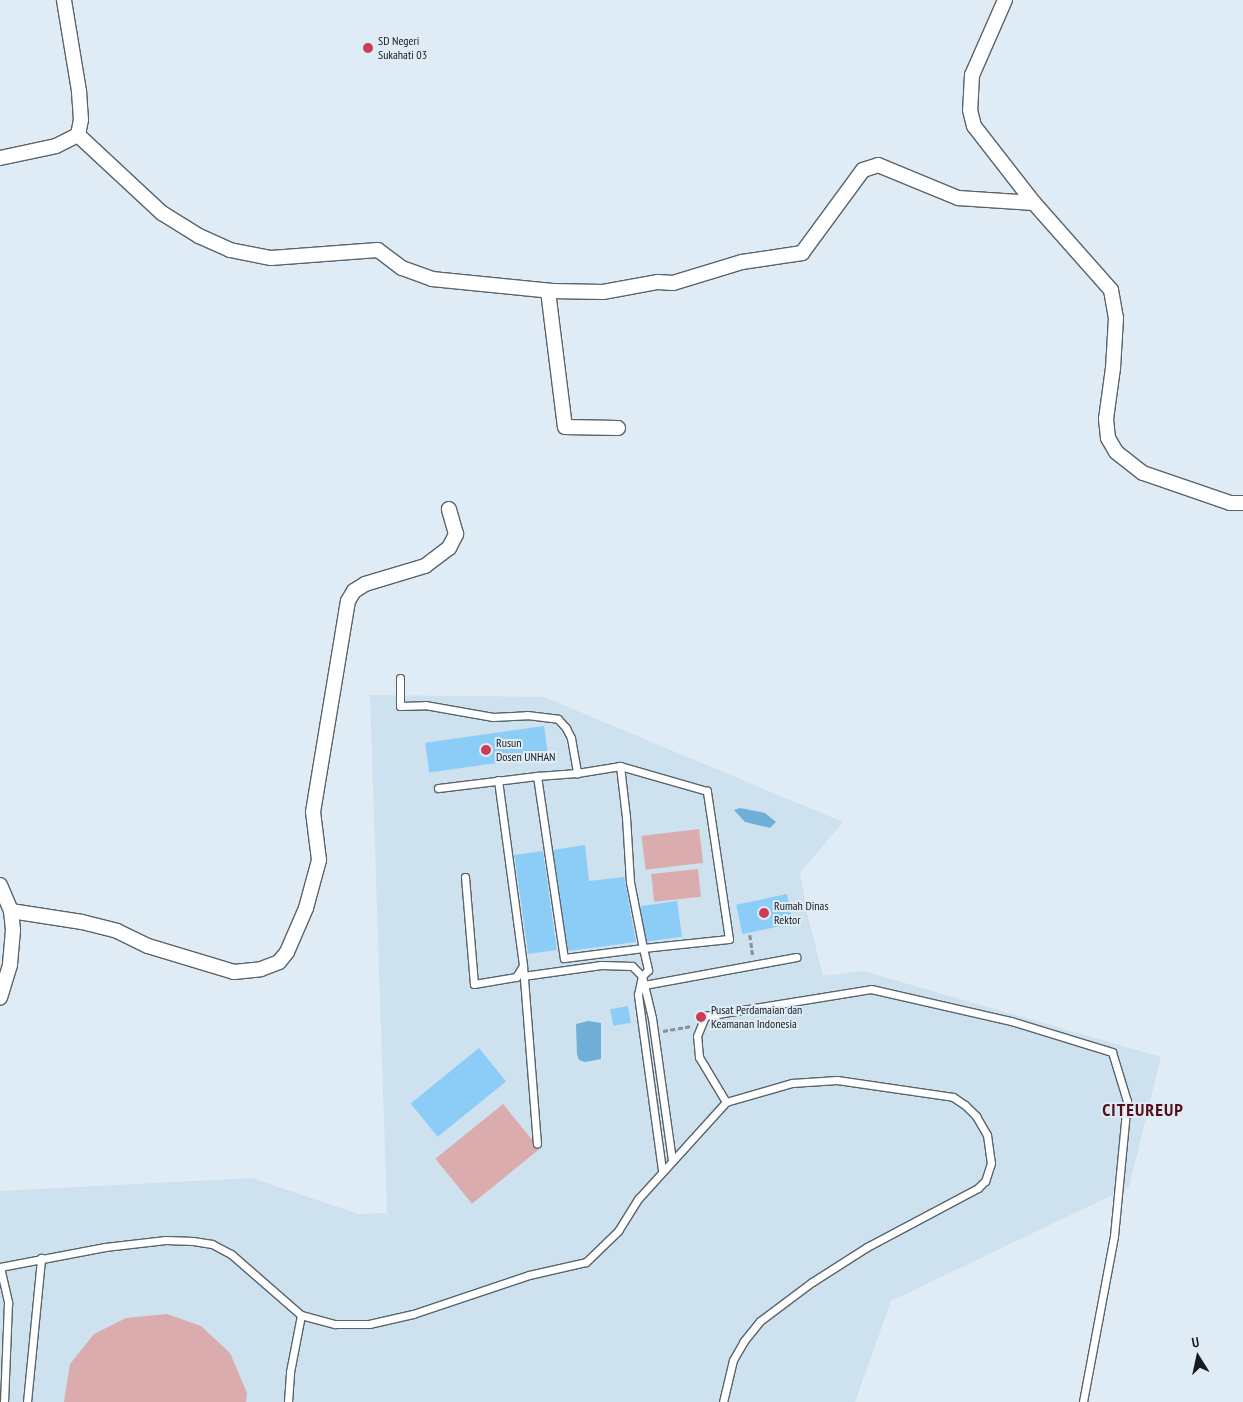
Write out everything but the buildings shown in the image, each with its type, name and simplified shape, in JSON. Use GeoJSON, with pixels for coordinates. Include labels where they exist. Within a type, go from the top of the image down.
{"type":"FeatureCollection","features":[{"type":"Feature","properties":{"kind":"street"},"geometry":{"type":"LineString","coordinates":[[64,0],[79,91],[81,120],[78,135]]}},
{"type":"Feature","properties":{"kind":"street"},"geometry":{"type":"LineString","coordinates":[[1005,0],[972,75],[970,110],[974,126],[1034,203],[1111,290],[1116,318],[1113,368],[1106,419],[1108,438],[1116,452],[1143,472],[1230,503],[1243,503]]}},
{"type":"Feature","properties":{"kind":"street"},"geometry":{"type":"LineString","coordinates":[[0,158],[56,146],[78,135]]}},
{"type":"Feature","properties":{"kind":"street"},"geometry":{"type":"LineString","coordinates":[[78,135],[162,213],[199,236],[230,250],[271,258],[378,250],[402,268],[426,278],[548,291],[589,292],[658,282],[673,283],[742,262],[802,253],[862,170],[878,165],[958,198],[1034,203]]}},
{"type":"Feature","properties":{"kind":"street"},"geometry":{"type":"LineString","coordinates":[[548,291],[565,427],[618,428]]}},
{"type":"Feature","properties":{"kind":"street"},"geometry":{"type":"LineString","coordinates":[[11,911],[82,922],[117,931],[148,946],[234,972],[261,970],[279,962],[287,952],[306,908],[319,860],[313,812],[348,601],[354,591],[365,584],[425,566],[448,548],[454,541],[456,534],[450,509]]}},
{"type":"Feature","properties":{"kind":"street"},"geometry":{"type":"LineString","coordinates":[[0,884],[11,911],[12,948],[10,965],[0,997]]}},
{"type":"Feature","properties":{"kind":"lane"},"geometry":{"type":"LineString","coordinates":[[400,678],[400,706],[425,705],[493,717],[527,715],[558,719],[566,728],[571,738],[577,773]]}},
{"type":"Feature","properties":{"kind":"lane"},"geometry":{"type":"LineString","coordinates":[[620,766],[626,817],[630,882],[648,970],[642,976],[638,995],[662,1171]]}},
{"type":"Feature","properties":{"kind":"lane"},"geometry":{"type":"LineString","coordinates":[[438,788],[498,780],[537,776],[577,773],[620,766],[707,791],[729,939],[564,958],[537,776]]}},
{"type":"Feature","properties":{"kind":"lane"},"geometry":{"type":"LineString","coordinates":[[498,780],[522,966],[537,1142]]}},
{"type":"Feature","properties":{"kind":"lane"},"geometry":{"type":"LineString","coordinates":[[465,878],[474,984],[516,977],[522,966]]}},
{"type":"Feature","properties":{"kind":"lane"},"geometry":{"type":"LineString","coordinates":[[644,985],[796,956]]}},
{"type":"Feature","properties":{"kind":"lane"},"geometry":{"type":"LineString","coordinates":[[523,976],[601,965],[632,966],[642,976],[654,1032],[672,1161]]}},
{"type":"Feature","properties":{"kind":"lane"},"geometry":{"type":"LineString","coordinates":[[726,1102],[700,1057],[697,1036],[705,1016],[871,989],[1011,1021],[1112,1052],[1127,1101],[1114,1236],[1084,1402]]}},
{"type":"Feature","properties":{"kind":"lane"},"geometry":{"type":"LineString","coordinates":[[4,1402],[8,1310],[6,1289],[0,1267],[105,1247],[166,1240],[212,1244],[231,1254],[301,1314],[335,1324],[369,1324],[413,1314],[529,1275],[586,1262],[618,1231],[639,1198],[726,1102],[792,1083],[837,1080],[953,1097],[965,1105],[976,1116],[987,1135],[991,1163],[989,1174],[978,1188],[867,1247],[812,1282],[760,1320],[744,1340],[733,1360],[723,1402]]}},
{"type":"Feature","properties":{"kind":"lane"},"geometry":{"type":"LineString","coordinates":[[27,1402],[41,1258]]}},
{"type":"Feature","properties":{"kind":"lane"},"geometry":{"type":"LineString","coordinates":[[288,1402],[290,1372],[301,1314]]}},
{"type":"Feature","properties":{"kind":"path"},"geometry":{"type":"LineString","coordinates":[[750,935],[755,964]]}},
{"type":"Feature","properties":{"kind":"path"},"geometry":{"type":"LineString","coordinates":[[654,1032],[702,1024]]}},
{"type":"Feature","properties":{"kind":"shaded area","name":"Pusat Perdamaian dan Keamanan Indonesia"},"geometry":{"type":"Polygon","coordinates":[[[370,695],[544,697],[843,822],[800,873],[807,912],[823,976],[863,971],[1161,1057],[1129,1187],[891,1301],[855,1402],[0,1402],[0,1191],[252,1178],[359,1214],[387,1213],[370,695]]]}},
{"type":"Feature","properties":{"kind":"shaded area"},"geometry":{"type":"Polygon","coordinates":[[[699,829],[703,863],[646,870],[641,836],[699,829]]]}},
{"type":"Feature","properties":{"kind":"shaded area"},"geometry":{"type":"Polygon","coordinates":[[[698,869],[701,897],[654,902],[651,874],[698,869]]]}},
{"type":"Feature","properties":{"kind":"shaded area"},"geometry":{"type":"Polygon","coordinates":[[[503,1104],[540,1149],[472,1204],[435,1159],[503,1104]]]}},
{"type":"Feature","properties":{"kind":"shaded area"},"geometry":{"type":"Polygon","coordinates":[[[167,1314],[201,1326],[230,1353],[247,1393],[246,1402],[64,1402],[70,1364],[94,1334],[126,1318],[167,1314]]]}},
{"type":"Feature","properties":{"kind":"water"},"geometry":{"type":"Polygon","coordinates":[[[740,808],[765,813],[776,822],[770,828],[745,822],[734,810],[740,808]]]}},
{"type":"Feature","properties":{"kind":"water"},"geometry":{"type":"Polygon","coordinates":[[[588,1021],[601,1023],[601,1059],[585,1062],[579,1060],[577,1054],[576,1024],[588,1021]]]}},
{"type":"Feature","properties":{"kind":"place","name":"SD Negeri Sukahati 03"},"geometry":{"type":"Point","coordinates":[368,48]}},
{"type":"Feature","properties":{"kind":"place","name":"Rusun Dosen UNHAN"},"geometry":{"type":"Point","coordinates":[486,750]}},
{"type":"Feature","properties":{"kind":"place","name":"Rumah Dinas Rektor"},"geometry":{"type":"Point","coordinates":[764,913]}},
{"type":"Feature","properties":{"kind":"place","name":"Pusat Perdamaian dan Keamanan Indonesia"},"geometry":{"type":"Point","coordinates":[701,1017]}},
{"type":"Feature","properties":{"kind":"district","name":"CITEUREUP"},"geometry":{"type":"Point","coordinates":[1143,1110]}}]}
